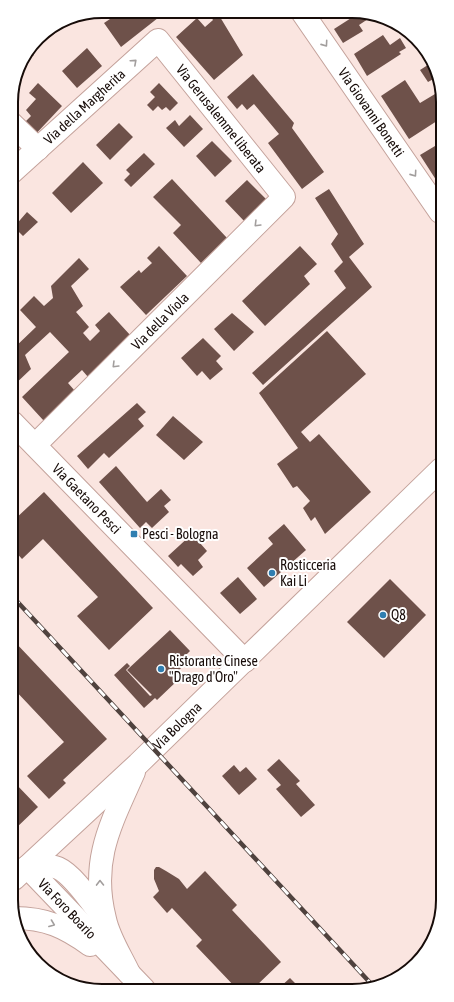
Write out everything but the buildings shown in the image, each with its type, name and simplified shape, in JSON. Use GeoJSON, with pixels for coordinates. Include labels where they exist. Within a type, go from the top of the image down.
{"type":"FeatureCollection","features":[{"type":"Feature","properties":{"kind":"street","name":"Via Giovanni Bonetti"},"geometry":{"type":"LineString","coordinates":[[306,18],[436,206]]}},
{"type":"Feature","properties":{"kind":"street","name":"Via della Margherita"},"geometry":{"type":"LineString","coordinates":[[18,167],[158,40]]}},
{"type":"Feature","properties":{"kind":"street","name":"Via Gerusalemme liberata"},"geometry":{"type":"LineString","coordinates":[[158,40],[284,197]]}},
{"type":"Feature","properties":{"kind":"street"},"geometry":{"type":"LineString","coordinates":[[18,130],[38,149]]}},
{"type":"Feature","properties":{"kind":"street","name":"Via della Viola"},"geometry":{"type":"LineString","coordinates":[[35,445],[284,197]]}},
{"type":"Feature","properties":{"kind":"street","name":"Via Gaetano Pesci"},"geometry":{"type":"LineString","coordinates":[[18,428],[245,661]]}},
{"type":"Feature","properties":{"kind":"street","name":"Via Bologna"},"geometry":{"type":"LineString","coordinates":[[20,873],[138,764],[436,475]]}},
{"type":"Feature","properties":{"kind":"street","name":"Via Foro Boario"},"geometry":{"type":"LineString","coordinates":[[105,920],[100,885],[102,850],[110,826],[138,764]]}},
{"type":"Feature","properties":{"kind":"street","name":"Via Foro Boario"},"geometry":{"type":"LineString","coordinates":[[20,873],[46,865],[63,872],[78,887],[105,920],[129,973]]}},
{"type":"Feature","properties":{"kind":"street","name":"Via Foro Boario"},"geometry":{"type":"LineString","coordinates":[[20,873],[139,984]]}},
{"type":"Feature","properties":{"kind":"street","name":"Via Foro Boario"},"geometry":{"type":"LineString","coordinates":[[20,918],[33,918],[51,922],[63,928],[129,973]]}},
{"type":"Feature","properties":{"kind":"railway"},"geometry":{"type":"LineString","coordinates":[[18,602],[369,982]]}},
{"type":"Feature","properties":{"kind":"place","name":"Pesci - Bologna"},"geometry":{"type":"Point","coordinates":[134,534]}},
{"type":"Feature","properties":{"kind":"place","name":"Rosticceria Kai Li"},"geometry":{"type":"Point","coordinates":[272,573]}},
{"type":"Feature","properties":{"kind":"place","name":"Q8"},"geometry":{"type":"Point","coordinates":[383,615]}},
{"type":"Feature","properties":{"kind":"place","name":"Ristorante Cinese \"Drago d'Oro\""},"geometry":{"type":"Point","coordinates":[161,669]}}]}
